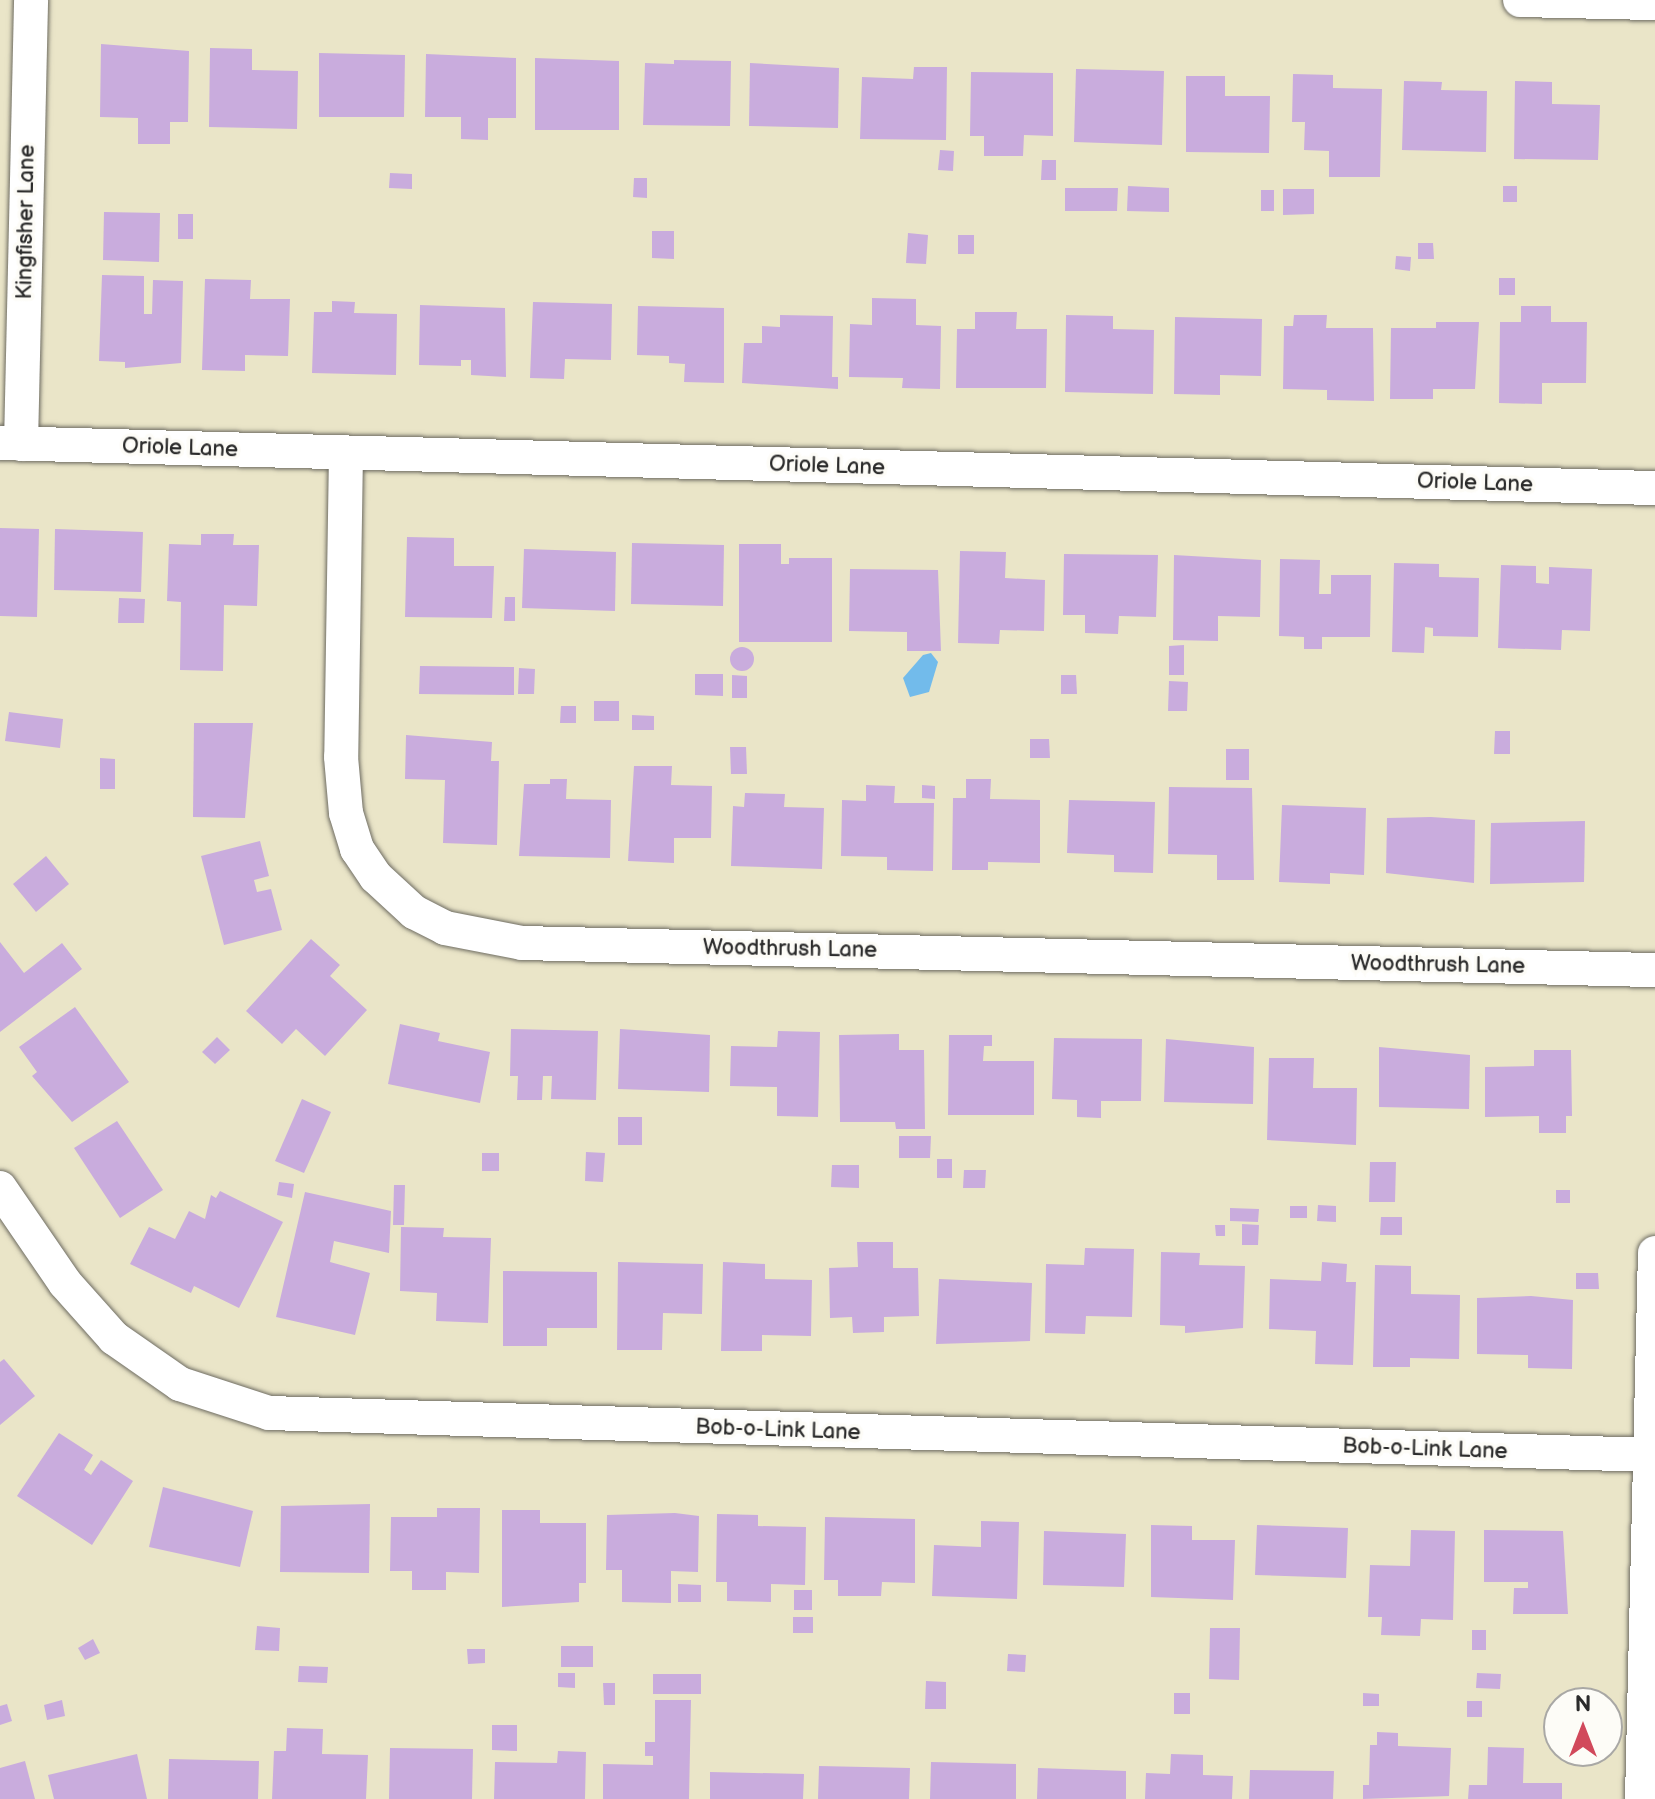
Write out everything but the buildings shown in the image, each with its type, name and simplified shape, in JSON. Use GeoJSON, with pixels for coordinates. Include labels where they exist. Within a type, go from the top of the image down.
{"type":"FeatureCollection","features":[{"type":"Feature","properties":{"kind":"street","name":"Kingfisher Lane"},"geometry":{"type":"LineString","coordinates":[[11,444],[31,0]]}},
{"type":"Feature","properties":{"kind":"street"},"geometry":{"type":"LineString","coordinates":[[1520,0],[1655,3]]}},
{"type":"Feature","properties":{"kind":"street","name":"Oriole Lane"},"geometry":{"type":"LineString","coordinates":[[11,444],[1655,488]]}},
{"type":"Feature","properties":{"kind":"street","name":"Woodthrush Lane"},"geometry":{"type":"LineString","coordinates":[[346,453],[341,757],[346,813],[357,849],[382,884],[414,912],[445,928],[522,943],[1655,970]]}},
{"type":"Feature","properties":{"kind":"street","name":"Bob-o-Link Lane"},"geometry":{"type":"LineString","coordinates":[[0,1188],[65,1283],[114,1338],[180,1384],[269,1413],[1650,1455]]}},
{"type":"Feature","properties":{"kind":"street"},"geometry":{"type":"LineString","coordinates":[[1642,1799],[1655,1253]]}},
{"type":"Feature","properties":{"kind":"water"},"geometry":{"type":"Polygon","coordinates":[[[931,653],[938,662],[929,692],[910,697],[903,678],[923,655],[931,653]]]}}]}
